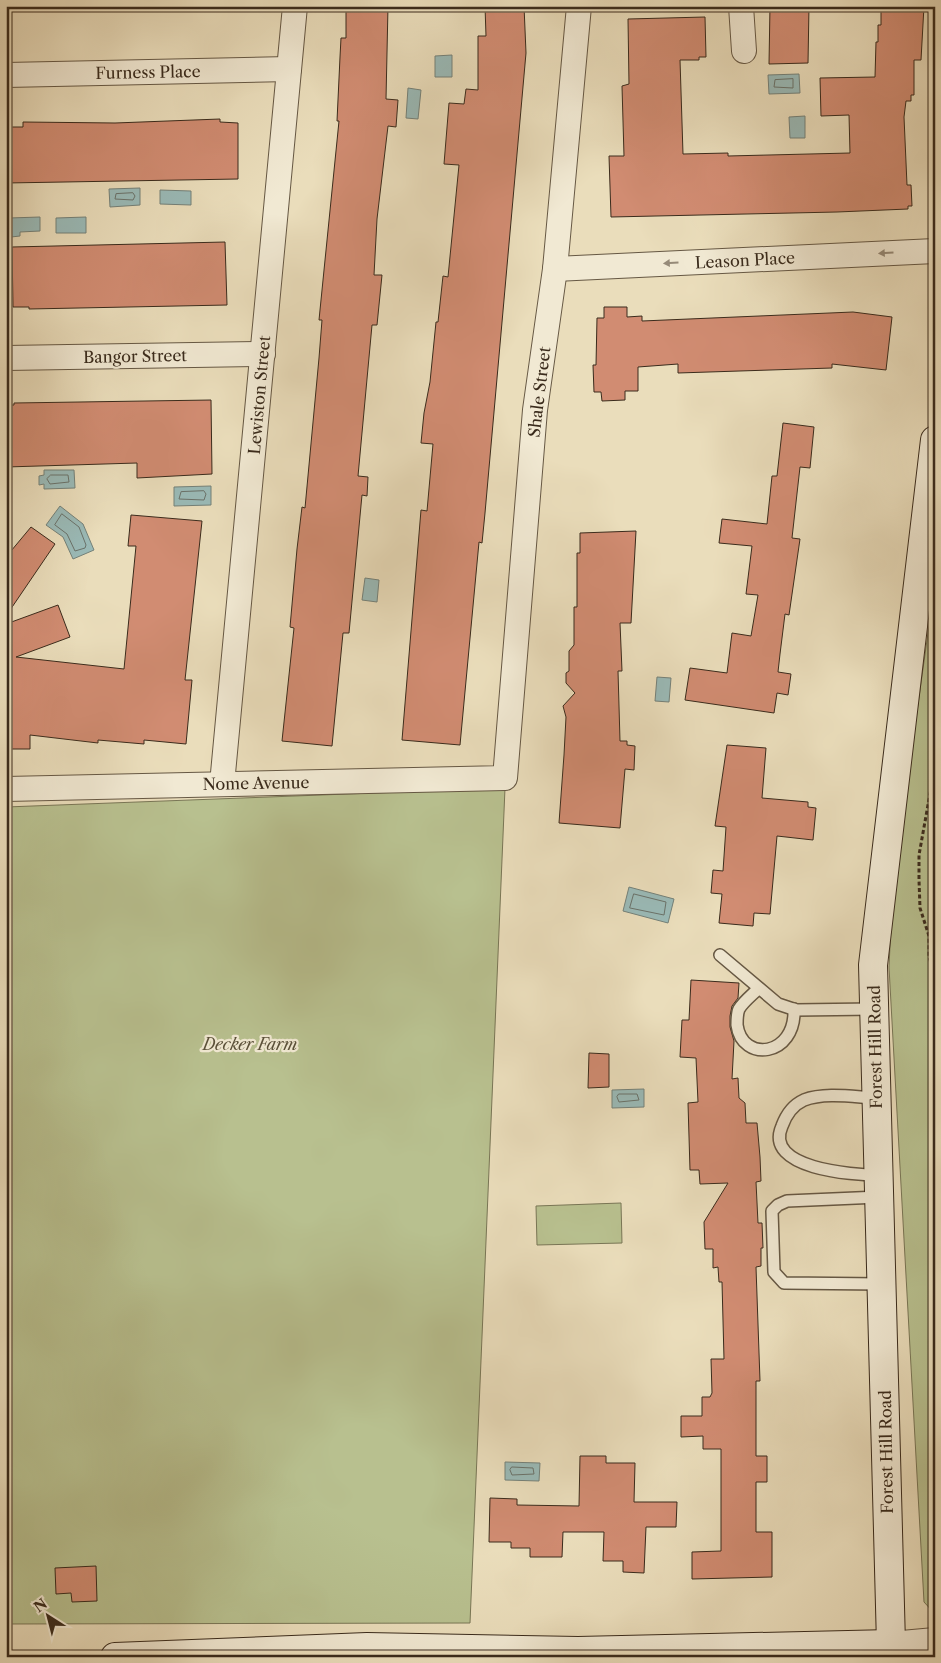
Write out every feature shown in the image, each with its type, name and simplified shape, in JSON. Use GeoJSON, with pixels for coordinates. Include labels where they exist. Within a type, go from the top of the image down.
{"type":"FeatureCollection","features":[{"type":"Feature","properties":{"kind":"street","name":"Lewiston Street"},"geometry":{"type":"LineString","coordinates":[[222,784],[295,6]]}},
{"type":"Feature","properties":{"kind":"street","name":"Shale Street"},"geometry":{"type":"LineString","coordinates":[[506,778],[535,410],[555,268],[579,6]]}},
{"type":"Feature","properties":{"kind":"street"},"geometry":{"type":"LineString","coordinates":[[742,6],[744,51]]}},
{"type":"Feature","properties":{"kind":"street","name":"Furness Place"},"geometry":{"type":"LineString","coordinates":[[6,75],[289,69]]}},
{"type":"Feature","properties":{"kind":"street","name":"Leason Place"},"geometry":{"type":"LineString","coordinates":[[555,268],[935,251]]}},
{"type":"Feature","properties":{"kind":"street","name":"Bangor Street"},"geometry":{"type":"LineString","coordinates":[[6,358],[263,354]]}},
{"type":"Feature","properties":{"kind":"street","name":"Forest Hill Road"},"geometry":{"type":"LineString","coordinates":[[890,1651],[873,965],[935,440]]}},
{"type":"Feature","properties":{"kind":"street","name":"Nome Avenue"},"geometry":{"type":"LineString","coordinates":[[6,789],[506,778]]}},
{"type":"Feature","properties":{"kind":"street"},"geometry":{"type":"LineString","coordinates":[[115,1657],[367,1652],[586,1654],[890,1651],[935,1640]]}},
{"type":"Feature","properties":{"kind":"lane"},"geometry":{"type":"LineString","coordinates":[[720,955],[778,1004],[794,1009],[830,1011],[874,1009]]}},
{"type":"Feature","properties":{"kind":"lane"},"geometry":{"type":"LineString","coordinates":[[758,989],[738,1010],[737,1021],[738,1032],[745,1042],[758,1050],[773,1049],[788,1037],[794,1024],[794,1009]]}},
{"type":"Feature","properties":{"kind":"lane"},"geometry":{"type":"LineString","coordinates":[[876,1098],[827,1097],[804,1100],[793,1107],[786,1117],[779,1135],[780,1146],[784,1150],[812,1166],[879,1186]]}},
{"type":"Feature","properties":{"kind":"lane"},"geometry":{"type":"LineString","coordinates":[[879,1186],[787,1201],[778,1205],[772,1211],[774,1272],[784,1283],[881,1284]]}},
{"type":"Feature","properties":{"kind":"path"},"geometry":{"type":"LineString","coordinates":[[935,766],[919,855],[920,908],[929,936],[929,957],[935,976]]}},
{"type":"Feature","properties":{"kind":"green space"},"geometry":{"type":"Polygon","coordinates":[[[935,583],[935,1614],[924,1602],[889,967],[893,883],[935,583]]]}},
{"type":"Feature","properties":{"kind":"green space","name":"Decker Farm"},"geometry":{"type":"Polygon","coordinates":[[[505,788],[470,1623],[6,1624],[6,807],[505,788]]]}},
{"type":"Feature","properties":{"kind":"green space"},"geometry":{"type":"Polygon","coordinates":[[[621,1203],[622,1243],[537,1245],[536,1206],[621,1203]]]}},
{"type":"Feature","properties":{"kind":"water"},"geometry":{"type":"Polygon","coordinates":[[[452,55],[452,77],[435,77],[435,56],[452,55]]]}},
{"type":"Feature","properties":{"kind":"water"},"geometry":{"type":"Polygon","coordinates":[[[799,74],[800,93],[769,94],[768,75],[799,74]]]}},
{"type":"Feature","properties":{"kind":"water"},"geometry":{"type":"Polygon","coordinates":[[[408,88],[421,90],[418,119],[406,118],[408,88]]]}},
{"type":"Feature","properties":{"kind":"water"},"geometry":{"type":"Polygon","coordinates":[[[805,116],[805,138],[790,138],[789,117],[805,116]]]}},
{"type":"Feature","properties":{"kind":"water"},"geometry":{"type":"Polygon","coordinates":[[[140,188],[140,205],[110,207],[109,189],[140,188]]]}},
{"type":"Feature","properties":{"kind":"water"},"geometry":{"type":"Polygon","coordinates":[[[160,190],[191,191],[191,205],[160,204],[160,190]]]}},
{"type":"Feature","properties":{"kind":"water"},"geometry":{"type":"Polygon","coordinates":[[[40,217],[40,231],[20,232],[20,236],[11,237],[9,218],[40,217]]]}},
{"type":"Feature","properties":{"kind":"water"},"geometry":{"type":"Polygon","coordinates":[[[86,217],[86,233],[56,233],[56,218],[86,217]]]}},
{"type":"Feature","properties":{"kind":"water"},"geometry":{"type":"Polygon","coordinates":[[[44,470],[74,470],[75,488],[44,489],[44,484],[39,485],[39,476],[44,475],[44,470]]]}},
{"type":"Feature","properties":{"kind":"water"},"geometry":{"type":"Polygon","coordinates":[[[211,486],[211,505],[174,506],[174,487],[211,486]]]}},
{"type":"Feature","properties":{"kind":"water"},"geometry":{"type":"Polygon","coordinates":[[[60,506],[83,524],[94,550],[73,559],[63,537],[46,525],[60,506]]]}},
{"type":"Feature","properties":{"kind":"water"},"geometry":{"type":"Polygon","coordinates":[[[365,578],[379,580],[377,602],[362,600],[365,578]]]}},
{"type":"Feature","properties":{"kind":"water"},"geometry":{"type":"Polygon","coordinates":[[[657,677],[671,678],[669,702],[655,701],[657,677]]]}},
{"type":"Feature","properties":{"kind":"water"},"geometry":{"type":"Polygon","coordinates":[[[629,887],[674,899],[668,923],[623,911],[629,887]]]}},
{"type":"Feature","properties":{"kind":"water"},"geometry":{"type":"Polygon","coordinates":[[[644,1089],[644,1107],[612,1108],[612,1090],[644,1089]]]}},
{"type":"Feature","properties":{"kind":"water"},"geometry":{"type":"Polygon","coordinates":[[[505,1462],[540,1463],[539,1481],[505,1480],[505,1462]]]}},
{"type":"Feature","properties":{"kind":"building"},"geometry":{"type":"Polygon","coordinates":[[[346,6],[388,6],[386,99],[398,100],[396,127],[388,126],[377,219],[374,275],[382,275],[377,325],[372,325],[358,476],[368,477],[367,496],[362,495],[349,633],[343,633],[332,746],[282,741],[294,628],[290,627],[297,549],[302,507],[305,508],[319,358],[322,320],[319,320],[339,121],[337,121],[341,38],[346,38],[346,6]]]}},
{"type":"Feature","properties":{"kind":"building"},"geometry":{"type":"Polygon","coordinates":[[[485,6],[524,6],[526,53],[485,513],[482,543],[479,542],[460,745],[402,740],[421,510],[427,511],[433,444],[421,443],[443,276],[448,277],[459,165],[444,164],[449,103],[464,104],[466,89],[478,90],[478,36],[486,36],[485,6]]]}},
{"type":"Feature","properties":{"kind":"building"},"geometry":{"type":"Polygon","coordinates":[[[770,6],[809,6],[808,63],[769,64],[770,6]]]}},
{"type":"Feature","properties":{"kind":"building"},"geometry":{"type":"Polygon","coordinates":[[[881,6],[924,6],[921,60],[914,60],[914,95],[911,95],[911,101],[906,101],[904,117],[907,185],[911,185],[912,206],[908,206],[908,209],[837,212],[611,217],[609,156],[624,156],[622,86],[629,84],[628,19],[705,17],[706,57],[699,57],[699,60],[680,60],[683,154],[728,153],[728,156],[850,153],[849,115],[821,116],[820,78],[875,77],[876,42],[878,42],[878,25],[881,25],[881,6]]]}},
{"type":"Feature","properties":{"kind":"building"},"geometry":{"type":"Polygon","coordinates":[[[220,119],[220,122],[238,123],[238,179],[6,183],[6,127],[23,127],[23,122],[115,123],[220,119]]]}},
{"type":"Feature","properties":{"kind":"building"},"geometry":{"type":"Polygon","coordinates":[[[225,242],[227,305],[29,309],[29,307],[13,307],[12,247],[225,242]]]}},
{"type":"Feature","properties":{"kind":"building"},"geometry":{"type":"Polygon","coordinates":[[[604,307],[627,307],[627,317],[642,316],[642,321],[853,312],[892,317],[886,370],[832,364],[832,368],[678,373],[678,364],[638,367],[638,391],[625,391],[625,400],[602,401],[601,392],[594,392],[593,365],[596,365],[597,318],[604,318],[604,307]]]}},
{"type":"Feature","properties":{"kind":"building"},"geometry":{"type":"Polygon","coordinates":[[[211,400],[212,474],[137,478],[137,463],[6,467],[6,405],[14,405],[14,403],[211,400]]]}},
{"type":"Feature","properties":{"kind":"building"},"geometry":{"type":"Polygon","coordinates":[[[783,423],[814,427],[810,468],[800,467],[792,538],[800,539],[789,615],[785,614],[778,672],[791,674],[788,695],[777,693],[774,713],[685,700],[690,668],[727,673],[732,633],[751,636],[758,595],[746,594],[752,546],[719,543],[722,519],[767,524],[772,476],[777,476],[783,423]]]}},
{"type":"Feature","properties":{"kind":"building"},"geometry":{"type":"Polygon","coordinates":[[[131,515],[202,521],[185,680],[192,680],[186,744],[144,740],[144,744],[98,740],[98,743],[30,735],[30,749],[6,749],[6,624],[58,605],[70,637],[16,657],[124,669],[136,546],[128,546],[131,515]]]}},
{"type":"Feature","properties":{"kind":"building"},"geometry":{"type":"Polygon","coordinates":[[[31,527],[55,544],[6,616],[6,557],[31,527]]]}},
{"type":"Feature","properties":{"kind":"building"},"geometry":{"type":"Polygon","coordinates":[[[636,531],[631,623],[620,623],[622,671],[618,671],[620,741],[627,741],[627,745],[635,746],[634,770],[625,769],[620,828],[559,823],[566,717],[563,706],[575,693],[566,683],[566,673],[569,671],[569,651],[574,645],[574,607],[577,607],[577,553],[580,553],[580,533],[636,531]]]}},
{"type":"Feature","properties":{"kind":"building"},"geometry":{"type":"Polygon","coordinates":[[[727,745],[766,748],[762,798],[808,802],[808,807],[816,808],[813,840],[777,836],[770,914],[754,913],[753,926],[719,923],[722,894],[711,893],[713,870],[723,871],[726,827],[715,826],[727,745]]]}},
{"type":"Feature","properties":{"kind":"building"},"geometry":{"type":"Polygon","coordinates":[[[691,980],[739,983],[738,998],[732,1006],[730,1016],[730,1027],[734,1041],[732,1079],[738,1078],[739,1098],[745,1103],[746,1123],[757,1123],[761,1181],[756,1182],[758,1223],[762,1223],[763,1248],[761,1248],[761,1266],[756,1267],[760,1381],[756,1381],[756,1456],[767,1456],[767,1482],[756,1482],[756,1532],[772,1532],[772,1577],[692,1579],[692,1552],[721,1551],[721,1449],[703,1449],[703,1436],[681,1437],[681,1416],[702,1416],[702,1397],[710,1397],[712,1393],[711,1359],[724,1359],[722,1282],[719,1282],[718,1267],[713,1268],[713,1249],[705,1249],[704,1222],[728,1183],[700,1184],[699,1170],[690,1170],[688,1103],[698,1102],[696,1058],[680,1057],[682,1020],[689,1020],[691,980]]]}},
{"type":"Feature","properties":{"kind":"building"},"geometry":{"type":"Polygon","coordinates":[[[589,1053],[609,1054],[609,1087],[588,1088],[589,1053]]]}},
{"type":"Feature","properties":{"kind":"building"},"geometry":{"type":"Polygon","coordinates":[[[580,1456],[606,1456],[606,1463],[635,1463],[634,1502],[677,1502],[676,1527],[646,1527],[644,1573],[623,1572],[623,1561],[603,1561],[604,1532],[563,1532],[562,1557],[530,1557],[530,1548],[511,1548],[511,1542],[489,1542],[490,1498],[517,1499],[517,1505],[579,1506],[580,1456]]]}},
{"type":"Feature","properties":{"kind":"building"},"geometry":{"type":"Polygon","coordinates":[[[96,1566],[97,1601],[72,1602],[71,1593],[56,1594],[55,1568],[96,1566]]]}}]}
